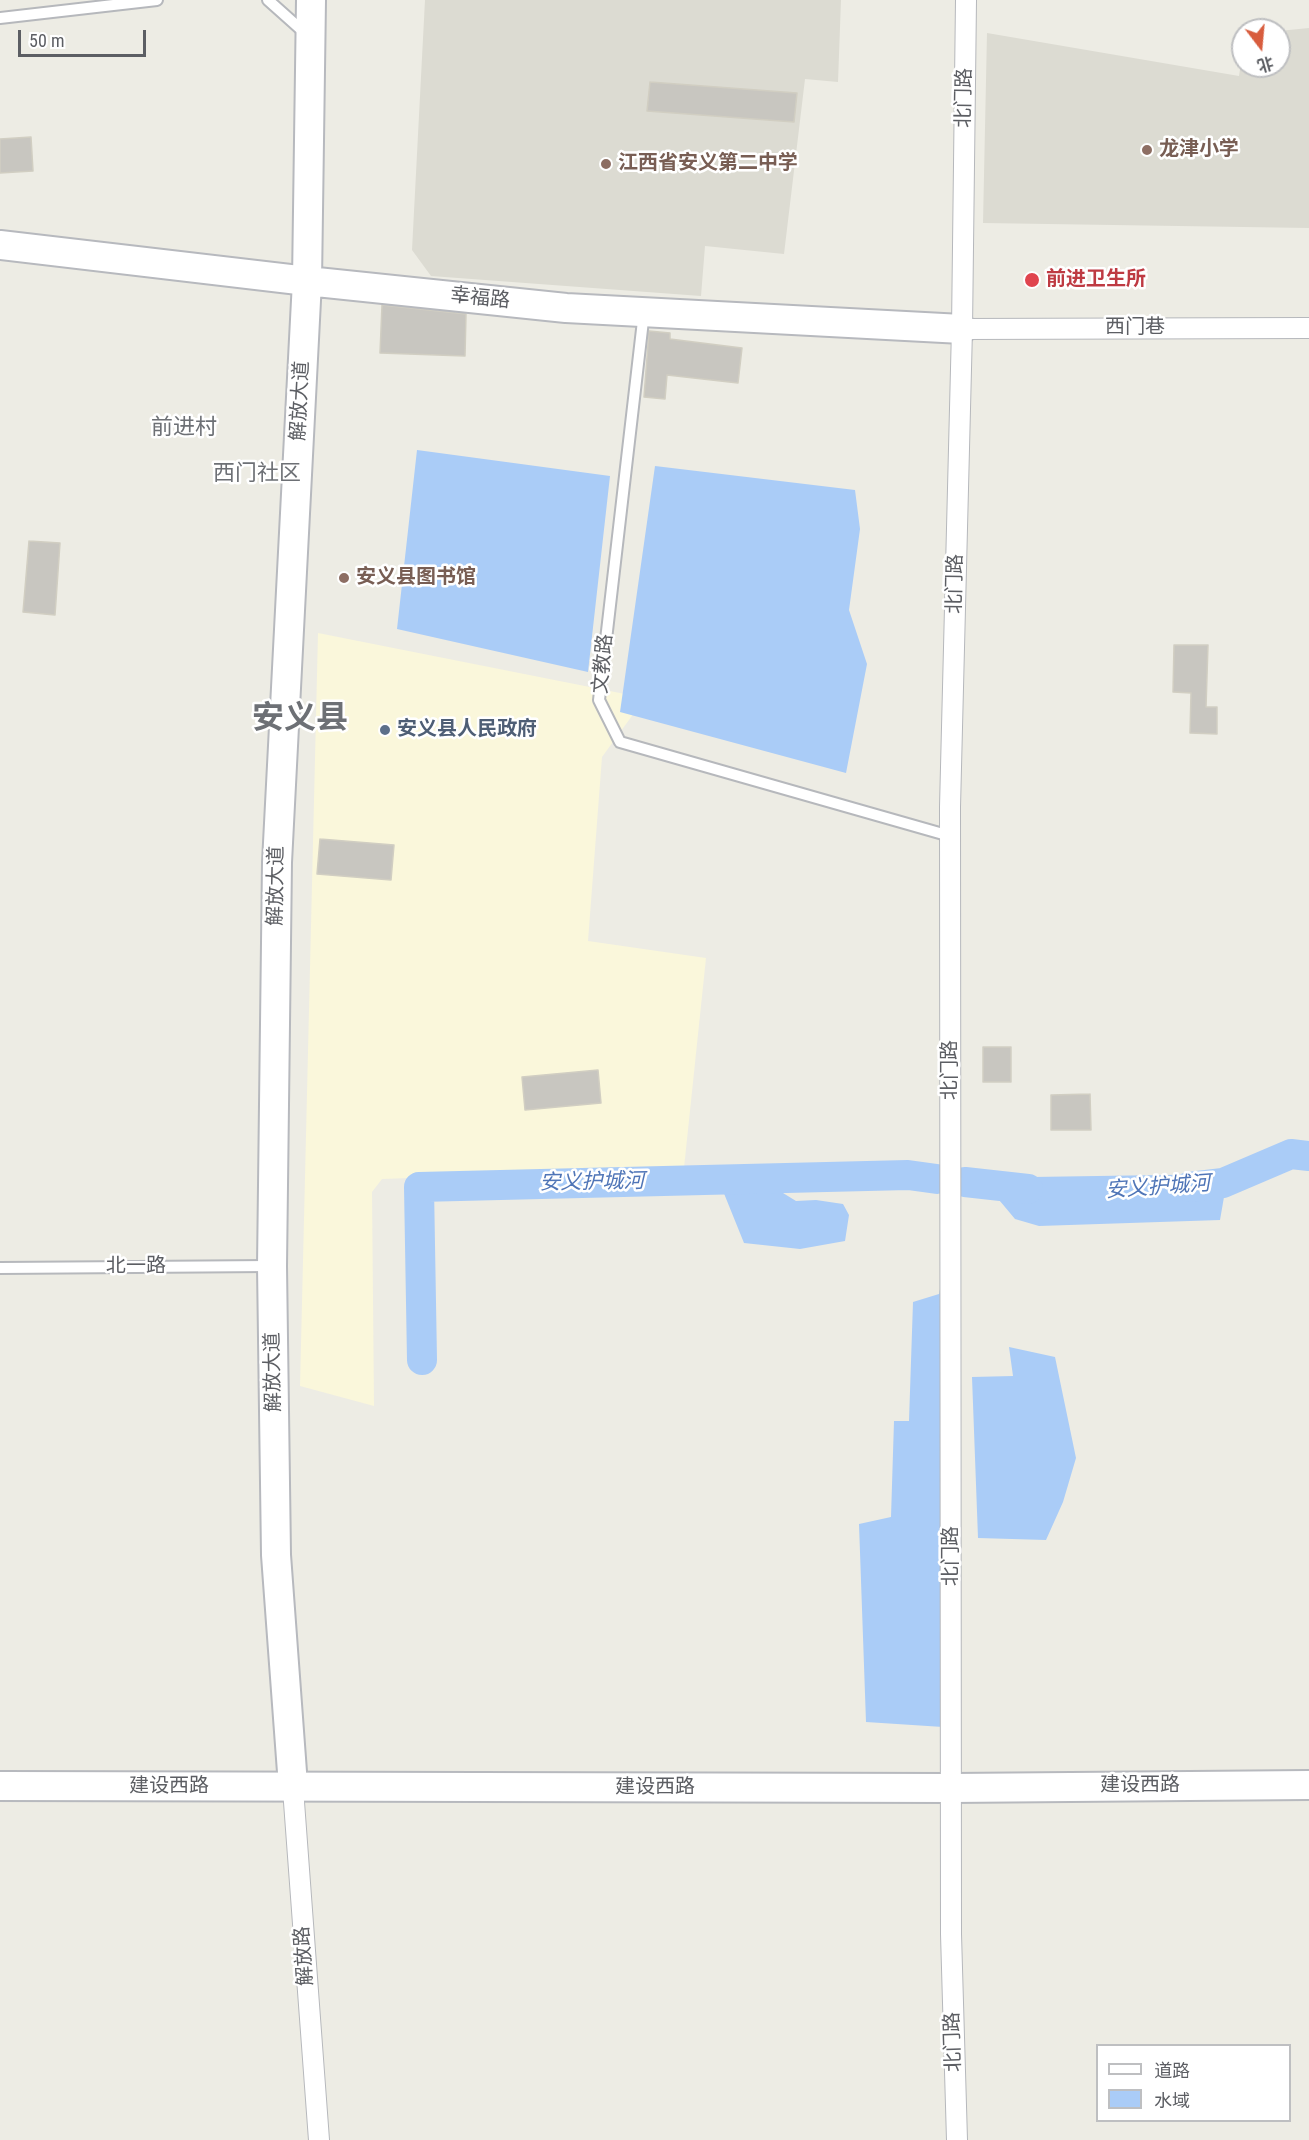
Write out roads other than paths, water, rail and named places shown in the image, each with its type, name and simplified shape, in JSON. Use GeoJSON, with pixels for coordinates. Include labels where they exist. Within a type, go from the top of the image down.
{"type":"FeatureCollection","features":[{"type":"Feature","properties":{"kind":"street","name":"解放大道"},"geometry":{"type":"LineString","coordinates":[[292,1780],[276,1555],[273,1266],[277,862],[307,281],[311,0]]}},
{"type":"Feature","properties":{"kind":"street","name":"北门路"},"geometry":{"type":"LineString","coordinates":[[957,2140],[951,1934],[950,836],[962,329],[966,0]]}},
{"type":"Feature","properties":{"kind":"street","name":"幸福路"},"geometry":{"type":"LineString","coordinates":[[0,245],[307,281],[566,308],[962,329]]}},
{"type":"Feature","properties":{"kind":"street","name":"西门巷"},"geometry":{"type":"LineString","coordinates":[[962,329],[1309,328]]}},
{"type":"Feature","properties":{"kind":"street","name":"建设西路"},"geometry":{"type":"LineString","coordinates":[[0,1786],[292,1780],[952,1788],[1309,1785]]}},
{"type":"Feature","properties":{"kind":"street","name":"解放路"},"geometry":{"type":"LineString","coordinates":[[292,1780],[319,2140]]}},
{"type":"Feature","properties":{"kind":"lane"},"geometry":{"type":"LineString","coordinates":[[0,18],[157,0]]}},
{"type":"Feature","properties":{"kind":"lane"},"geometry":{"type":"LineString","coordinates":[[268,0],[310,37]]}},
{"type":"Feature","properties":{"kind":"lane","name":"文教路"},"geometry":{"type":"LineString","coordinates":[[644,312],[599,700],[620,742],[950,836]]}},
{"type":"Feature","properties":{"kind":"lane","name":"北一路"},"geometry":{"type":"LineString","coordinates":[[0,1268],[273,1266]]}},
{"type":"Feature","properties":{"kind":"water"},"geometry":{"type":"Polygon","coordinates":[[[417,450],[610,476],[588,672],[397,629],[417,450]]]}},
{"type":"Feature","properties":{"kind":"water"},"geometry":{"type":"Polygon","coordinates":[[[655,466],[855,490],[860,529],[849,610],[867,664],[846,773],[620,712],[655,466]]]}},
{"type":"Feature","properties":{"kind":"water"},"geometry":{"type":"Polygon","coordinates":[[[974,1170],[1032,1177],[1228,1174],[1220,1220],[1039,1226],[1015,1219],[974,1170]]]}},
{"type":"Feature","properties":{"kind":"water"},"geometry":{"type":"Polygon","coordinates":[[[763,1188],[783,1193],[796,1201],[816,1200],[843,1204],[849,1215],[845,1241],[800,1249],[744,1243],[723,1191],[763,1188]]]}},
{"type":"Feature","properties":{"kind":"water"},"geometry":{"type":"Polygon","coordinates":[[[942,1279],[943,1727],[866,1722],[859,1524],[891,1517],[894,1421],[909,1421],[913,1302],[939,1294],[942,1279]]]}},
{"type":"Feature","properties":{"kind":"water"},"geometry":{"type":"Polygon","coordinates":[[[1009,1347],[1055,1357],[1076,1458],[1063,1502],[1046,1540],[978,1538],[972,1377],[1013,1376],[1009,1347]]]}},
{"type":"Feature","properties":{"kind":"waterway","name":"安义护城河"},"geometry":{"type":"LineString","coordinates":[[1189,1187],[1223,1183],[1291,1154],[1309,1156]]}},
{"type":"Feature","properties":{"kind":"waterway","name":"安义护城河"},"geometry":{"type":"LineString","coordinates":[[422,1360],[419,1187],[908,1175],[937,1179]]}},
{"type":"Feature","properties":{"kind":"waterway","name":"安义护城河"},"geometry":{"type":"LineString","coordinates":[[965,1182],[1028,1189]]}},
{"type":"Feature","properties":{"kind":"place","name":"龙津小学"},"geometry":{"type":"Point","coordinates":[1147,150]}},
{"type":"Feature","properties":{"kind":"place","name":"江西省安义第二中学"},"geometry":{"type":"Point","coordinates":[606,164]}},
{"type":"Feature","properties":{"kind":"place","name":"前进卫生所"},"geometry":{"type":"Point","coordinates":[1032,280]}},
{"type":"Feature","properties":{"kind":"place","name":"安义县图书馆"},"geometry":{"type":"Point","coordinates":[344,578]}},
{"type":"Feature","properties":{"kind":"place","name":"安义县人民政府"},"geometry":{"type":"Point","coordinates":[385,730]}},
{"type":"Feature","properties":{"kind":"district","name":"前进村"},"geometry":{"type":"Point","coordinates":[184,428]}},
{"type":"Feature","properties":{"kind":"district","name":"西门社区"},"geometry":{"type":"Point","coordinates":[257,474]}},
{"type":"Feature","properties":{"kind":"district","name":"安义县"},"geometry":{"type":"Point","coordinates":[300,720]}}]}
